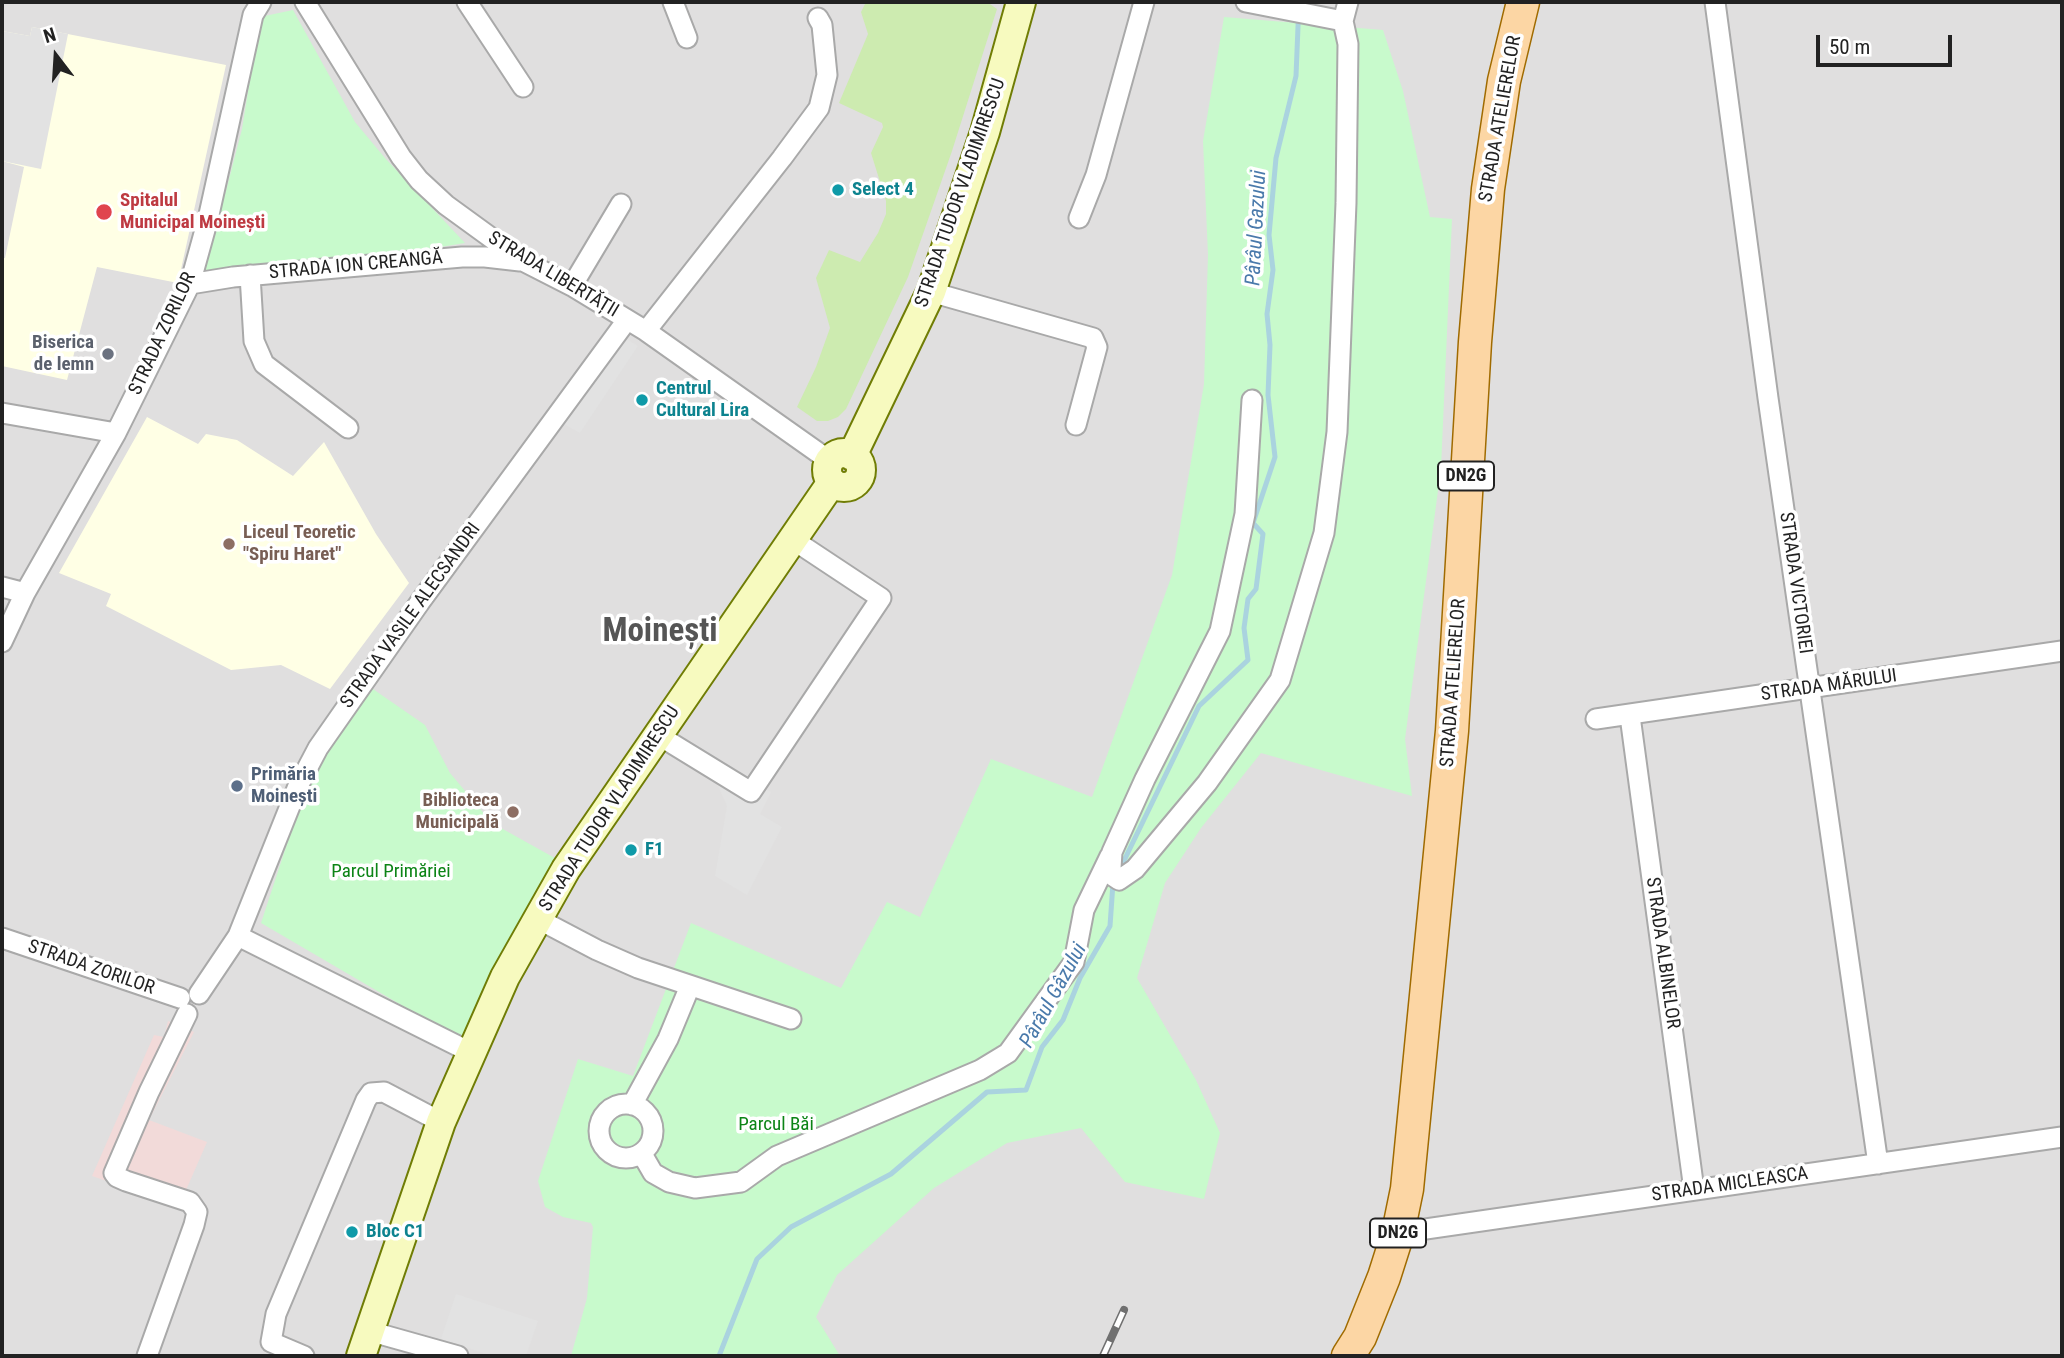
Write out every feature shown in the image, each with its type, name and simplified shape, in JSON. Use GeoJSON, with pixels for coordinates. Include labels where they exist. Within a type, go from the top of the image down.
{"type":"FeatureCollection","features":[{"type":"Feature","properties":{"kind":"main road","name":"STRADA ATELIERELOR"},"geometry":{"type":"LineString","coordinates":[[1348,1356],[1377,1297],[1398,1233],[1408,1177],[1454,718],[1475,342],[1488,189],[1504,81],[1522,2]]}},
{"type":"Feature","properties":{"kind":"street","name":"STRADA LIBERTĂȚII"},"geometry":{"type":"LineString","coordinates":[[305,2],[401,157],[419,180],[467,222],[523,261],[572,286],[646,331],[838,466]]}},
{"type":"Feature","properties":{"kind":"street"},"geometry":{"type":"LineString","coordinates":[[467,2],[523,87]]}},
{"type":"Feature","properties":{"kind":"street"},"geometry":{"type":"LineString","coordinates":[[673,2],[687,38]]}},
{"type":"Feature","properties":{"kind":"street","name":"STRADA TUDOR VLADIMIRESCU"},"geometry":{"type":"LineString","coordinates":[[365,1344],[441,1122],[505,977],[566,869],[792,539],[838,466],[930,292],[985,132],[1021,2]]}},
{"type":"Feature","properties":{"kind":"street"},"geometry":{"type":"LineString","coordinates":[[1079,218],[1100,163],[1144,2]]}},
{"type":"Feature","properties":{"kind":"street"},"geometry":{"type":"LineString","coordinates":[[1112,852],[1111,868],[1116,878],[1135,869],[1208,783],[1280,680],[1324,533],[1337,432],[1346,204],[1346,11],[1246,2]]}},
{"type":"Feature","properties":{"kind":"street","name":"STRADA VICTORIEI"},"geometry":{"type":"LineString","coordinates":[[1715,2],[1878,1164]]}},
{"type":"Feature","properties":{"kind":"street","name":"STRADA ZORILOR"},"geometry":{"type":"LineString","coordinates":[[2,642],[25,593],[116,433],[190,284],[257,6]]}},
{"type":"Feature","properties":{"kind":"street"},"geometry":{"type":"LineString","coordinates":[[646,331],[818,108],[827,75],[822,25],[817,18]]}},
{"type":"Feature","properties":{"kind":"street"},"geometry":{"type":"LineString","coordinates":[[572,286],[621,204]]}},
{"type":"Feature","properties":{"kind":"street"},"geometry":{"type":"LineString","coordinates":[[462,257],[470,248],[471,234],[467,222]]}},
{"type":"Feature","properties":{"kind":"street","name":"STRADA ION CREANGĂ"},"geometry":{"type":"LineString","coordinates":[[190,284],[250,275],[462,257],[523,261]]}},
{"type":"Feature","properties":{"kind":"street"},"geometry":{"type":"LineString","coordinates":[[250,275],[254,341],[264,364],[348,428]]}},
{"type":"Feature","properties":{"kind":"street"},"geometry":{"type":"LineString","coordinates":[[930,292],[1093,338],[1097,347],[1076,425]]}},
{"type":"Feature","properties":{"kind":"street","name":"STRADA VASILE ALECSANDRI"},"geometry":{"type":"LineString","coordinates":[[147,1356],[197,1212],[190,1202],[134,1184],[114,1173],[189,1002],[237,936],[298,786],[318,748],[420,602],[627,320]]}},
{"type":"Feature","properties":{"kind":"street"},"geometry":{"type":"LineString","coordinates":[[642,1154],[653,1173],[669,1182],[695,1188],[721,1187],[741,1182],[777,1156],[980,1070],[1008,1053],[1074,962],[1084,910],[1145,779],[1220,631],[1245,514],[1252,400]]}},
{"type":"Feature","properties":{"kind":"street"},"geometry":{"type":"LineString","coordinates":[[2,413],[116,433]]}},
{"type":"Feature","properties":{"kind":"street"},"geometry":{"type":"LineString","coordinates":[[658,735],[751,792],[881,598],[792,539]]}},
{"type":"Feature","properties":{"kind":"street"},"geometry":{"type":"LineString","coordinates":[[2,587],[25,593]]}},
{"type":"Feature","properties":{"kind":"street","name":"STRADA MĂRULUI"},"geometry":{"type":"LineString","coordinates":[[1596,719],[2062,651]]}},
{"type":"Feature","properties":{"kind":"street","name":"STRADA ALBINELOR"},"geometry":{"type":"LineString","coordinates":[[1630,716],[1694,1189]]}},
{"type":"Feature","properties":{"kind":"street"},"geometry":{"type":"LineString","coordinates":[[538,919],[638,968],[791,1019]]}},
{"type":"Feature","properties":{"kind":"street"},"geometry":{"type":"LineString","coordinates":[[237,936],[472,1053]]}},
{"type":"Feature","properties":{"kind":"street","name":"STRADA ZORILOR"},"geometry":{"type":"LineString","coordinates":[[2,938],[189,1002]]}},
{"type":"Feature","properties":{"kind":"street"},"geometry":{"type":"LineString","coordinates":[[632,1105],[668,1039],[691,986]]}},
{"type":"Feature","properties":{"kind":"street"},"geometry":{"type":"LineString","coordinates":[[304,1356],[270,1349],[275,1314],[360,1112],[371,1093],[384,1092],[441,1122]]}},
{"type":"Feature","properties":{"kind":"street"},"geometry":{"type":"LineString","coordinates":[[624,1104],[632,1105],[648,1114],[652,1122],[652,1140],[642,1154],[624,1159],[608,1152],[599,1136],[599,1127],[607,1111],[624,1104]]}},
{"type":"Feature","properties":{"kind":"street","name":"STRADA MICLEASCA"},"geometry":{"type":"LineString","coordinates":[[1398,1233],[2062,1137]]}},
{"type":"Feature","properties":{"kind":"street"},"geometry":{"type":"LineString","coordinates":[[365,1344],[458,1356]]}},
{"type":"Feature","properties":{"kind":"shaded area"},"geometry":{"type":"Polygon","coordinates":[[[2,2],[2062,2],[2062,1356],[2,1356],[2,2]]]}},
{"type":"Feature","properties":{"kind":"shaded area","name":"Spitalul Municipal Moinești"},"geometry":{"type":"Polygon","coordinates":[[[32,27],[226,65],[178,283],[97,267],[67,380],[2,366],[2,258],[5,258],[24,167],[2,161],[2,31],[30,36],[32,27]]]}},
{"type":"Feature","properties":{"kind":"shaded area"},"geometry":{"type":"Polygon","coordinates":[[[32,27],[68,34],[41,169],[2,161],[2,31],[30,36],[32,27]]]}},
{"type":"Feature","properties":{"kind":"shaded area"},"geometry":{"type":"Polygon","coordinates":[[[623,337],[638,346],[580,433],[562,423],[623,337]]]}},
{"type":"Feature","properties":{"kind":"shaded area","name":"Liceul Teoretic \"Spiru Haret\""},"geometry":{"type":"Polygon","coordinates":[[[147,417],[198,444],[206,434],[237,440],[293,476],[324,442],[376,534],[409,583],[330,689],[281,665],[231,670],[106,606],[111,594],[59,573],[147,417]]]}},
{"type":"Feature","properties":{"kind":"shaded area"},"geometry":{"type":"Polygon","coordinates":[[[724,778],[757,785],[771,792],[760,814],[782,827],[747,895],[715,876],[727,806],[718,786],[724,778]]]}},
{"type":"Feature","properties":{"kind":"shaded area"},"geometry":{"type":"Polygon","coordinates":[[[168,1021],[194,1032],[149,1120],[207,1142],[179,1206],[92,1176],[154,1035],[164,1037],[168,1021]]]}},
{"type":"Feature","properties":{"kind":"shaded area"},"geometry":{"type":"Polygon","coordinates":[[[456,1294],[538,1321],[526,1356],[492,1356],[441,1339],[456,1294]]]}},
{"type":"Feature","properties":{"kind":"green space"},"geometry":{"type":"Polygon","coordinates":[[[866,2],[987,2],[997,9],[908,277],[846,409],[838,417],[817,421],[797,407],[816,367],[830,328],[816,278],[829,250],[860,262],[886,214],[886,201],[871,153],[883,127],[882,123],[839,103],[868,34],[861,12],[866,2]]]}},
{"type":"Feature","properties":{"kind":"green space"},"geometry":{"type":"Polygon","coordinates":[[[293,10],[355,122],[465,243],[380,257],[242,271],[199,271],[226,191],[242,129],[260,17],[293,10]]]}},
{"type":"Feature","properties":{"kind":"green space","name":"Parcul Băi"},"geometry":{"type":"Polygon","coordinates":[[[1224,17],[1383,30],[1403,91],[1430,217],[1452,219],[1441,468],[1405,739],[1412,796],[1261,753],[1201,828],[1165,883],[1137,978],[1196,1080],[1220,1133],[1204,1199],[1125,1182],[1081,1128],[1007,1143],[934,1188],[837,1275],[816,1317],[840,1356],[571,1356],[587,1298],[593,1227],[591,1223],[563,1217],[545,1207],[538,1181],[578,1059],[633,1076],[691,923],[841,988],[887,902],[920,917],[991,759],[1092,797],[1172,575],[1204,384],[1208,255],[1203,141],[1224,17]]]}},
{"type":"Feature","properties":{"kind":"green space","name":"Parcul Primăriei"},"geometry":{"type":"Polygon","coordinates":[[[370,687],[425,725],[450,773],[492,823],[562,862],[468,1044],[261,923],[308,780],[370,687]]]}},
{"type":"Feature","properties":{"kind":"waterway","name":"Pârâul Gâzului"},"geometry":{"type":"LineString","coordinates":[[1119,871],[1199,706],[1248,660],[1244,628],[1248,599],[1256,589],[1263,534],[1253,523],[1275,457],[1268,395],[1270,345],[1267,314],[1273,270],[1269,235],[1276,158],[1296,76],[1299,2]]}},
{"type":"Feature","properties":{"kind":"waterway","name":"Pârâul Gâzului"},"geometry":{"type":"LineString","coordinates":[[719,1356],[757,1259],[791,1227],[891,1174],[987,1092],[1026,1090],[1042,1047],[1063,1020],[1080,978],[1110,926],[1113,883]]}},
{"type":"Feature","properties":{"kind":"railway"},"geometry":{"type":"LineString","coordinates":[[1103,1356],[1124,1310]]}},
{"type":"Feature","properties":{"kind":"place","name":"Select 4"},"geometry":{"type":"Point","coordinates":[838,190]}},
{"type":"Feature","properties":{"kind":"place","name":"Spitalul Municipal Moinești"},"geometry":{"type":"Point","coordinates":[104,212]}},
{"type":"Feature","properties":{"kind":"place","name":"Biserica de lemn"},"geometry":{"type":"Point","coordinates":[108,354]}},
{"type":"Feature","properties":{"kind":"place","name":"Centrul Cultural Lira"},"geometry":{"type":"Point","coordinates":[642,400]}},
{"type":"Feature","properties":{"kind":"place","name":"Liceul Teoretic \"Spiru Haret\""},"geometry":{"type":"Point","coordinates":[229,544]}},
{"type":"Feature","properties":{"kind":"place","name":"Primăria Moinești"},"geometry":{"type":"Point","coordinates":[237,786]}},
{"type":"Feature","properties":{"kind":"place","name":"Biblioteca Municipală"},"geometry":{"type":"Point","coordinates":[513,812]}},
{"type":"Feature","properties":{"kind":"place","name":"F1"},"geometry":{"type":"Point","coordinates":[631,850]}},
{"type":"Feature","properties":{"kind":"place","name":"Bloc C1"},"geometry":{"type":"Point","coordinates":[352,1232]}},
{"type":"Feature","properties":{"kind":"district","name":"Moinești"},"geometry":{"type":"Point","coordinates":[660,633]}},
{"type":"Feature","properties":{"kind":"water label","name":"Pârâul Gazului"},"geometry":{"type":"Point","coordinates":[1257,228]}}]}
